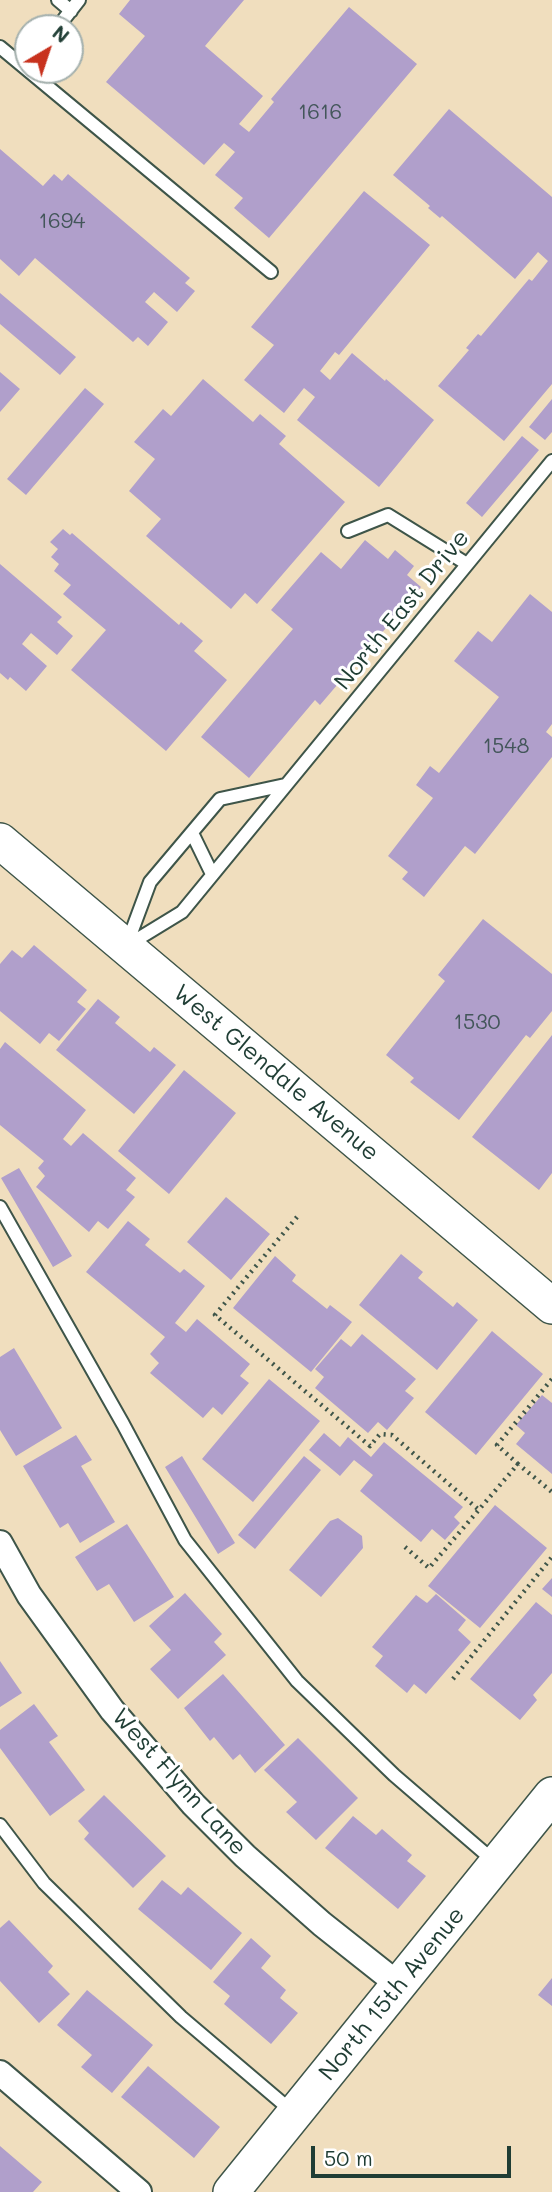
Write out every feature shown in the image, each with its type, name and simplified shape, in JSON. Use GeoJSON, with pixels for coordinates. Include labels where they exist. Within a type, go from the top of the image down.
{"type":"FeatureCollection","features":[{"type":"Feature","properties":{"kind":"main road","name":"West Glendale Avenue"},"geometry":{"type":"LineString","coordinates":[[0,841],[552,1306]]}},
{"type":"Feature","properties":{"kind":"main road","name":"North 15th Avenue"},"geometry":{"type":"LineString","coordinates":[[231,2192],[552,1795]]}},
{"type":"Feature","properties":{"kind":"street","name":"West Flynn Lane"},"geometry":{"type":"LineString","coordinates":[[0,1543],[29,1594],[112,1710],[184,1795],[245,1856],[399,1985]]}},
{"type":"Feature","properties":{"kind":"street"},"geometry":{"type":"LineString","coordinates":[[0,2073],[138,2192]]}},
{"type":"Feature","properties":{"kind":"lane"},"geometry":{"type":"LineString","coordinates":[[58,0],[71,11]]}},
{"type":"Feature","properties":{"kind":"lane"},"geometry":{"type":"LineString","coordinates":[[69,14],[79,0]]}},
{"type":"Feature","properties":{"kind":"lane"},"geometry":{"type":"LineString","coordinates":[[47,84],[271,272]]}},
{"type":"Feature","properties":{"kind":"lane","name":"North East Drive"},"geometry":{"type":"LineString","coordinates":[[126,947],[182,912],[552,461]]}},
{"type":"Feature","properties":{"kind":"lane"},"geometry":{"type":"LineString","coordinates":[[348,531],[388,515],[467,564]]}},
{"type":"Feature","properties":{"kind":"lane"},"geometry":{"type":"LineString","coordinates":[[126,947],[150,882],[220,799],[285,785]]}},
{"type":"Feature","properties":{"kind":"lane"},"geometry":{"type":"LineString","coordinates":[[192,832],[212,874]]}},
{"type":"Feature","properties":{"kind":"lane"},"geometry":{"type":"LineString","coordinates":[[0,1207],[123,1424],[185,1540],[297,1681],[394,1775],[497,1863]]}},
{"type":"Feature","properties":{"kind":"lane"},"geometry":{"type":"LineString","coordinates":[[0,1825],[44,1883],[63,1902],[181,2017],[294,2113]]}},
{"type":"Feature","properties":{"kind":"path"},"geometry":{"type":"LineString","coordinates":[[297,1217],[215,1315],[370,1446],[380,1434],[392,1435],[479,1510]]}},
{"type":"Feature","properties":{"kind":"path"},"geometry":{"type":"LineString","coordinates":[[552,1379],[497,1446],[552,1492]]}},
{"type":"Feature","properties":{"kind":"path"},"geometry":{"type":"LineString","coordinates":[[405,1547],[429,1568],[518,1464]]}},
{"type":"Feature","properties":{"kind":"path"},"geometry":{"type":"LineString","coordinates":[[453,1679],[552,1557]]}},
{"type":"Feature","properties":{"kind":"building"},"geometry":{"type":"Polygon","coordinates":[[[130,0],[244,0],[205,46],[263,96],[239,124],[249,132],[274,102],[271,99],[349,7],[417,64],[269,238],[234,208],[243,198],[215,175],[235,152],[224,143],[204,165],[106,82],[145,36],[119,14],[130,0]]]}},
{"type":"Feature","properties":{"kind":"building"},"geometry":{"type":"Polygon","coordinates":[[[449,109],[552,197],[552,384],[504,441],[438,386],[469,350],[466,348],[478,334],[481,336],[529,279],[532,281],[548,261],[538,252],[515,279],[442,216],[440,218],[428,208],[430,206],[393,175],[449,109]]]}},
{"type":"Feature","properties":{"kind":"building"},"geometry":{"type":"Polygon","coordinates":[[[0,149],[43,186],[54,174],[62,181],[68,174],[190,278],[185,283],[195,291],[177,312],[154,292],[145,302],[168,322],[148,346],[138,337],[133,342],[35,258],[19,276],[0,259],[0,149]]]}},
{"type":"Feature","properties":{"kind":"building"},"geometry":{"type":"Polygon","coordinates":[[[364,191],[430,245],[339,355],[335,352],[320,371],[330,380],[352,353],[434,420],[379,487],[297,420],[315,397],[304,388],[284,413],[244,380],[274,345],[251,327],[364,191]]]}},
{"type":"Feature","properties":{"kind":"building"},"geometry":{"type":"Polygon","coordinates":[[[0,293],[76,357],[60,375],[0,324],[0,293]]]}},
{"type":"Feature","properties":{"kind":"building"},"geometry":{"type":"Polygon","coordinates":[[[0,372],[20,389],[0,412],[0,372]]]}},
{"type":"Feature","properties":{"kind":"building"},"geometry":{"type":"Polygon","coordinates":[[[203,379],[253,422],[260,414],[286,436],[279,444],[345,502],[257,604],[245,593],[231,609],[146,536],[161,519],[129,491],[155,459],[134,442],[163,409],[171,416],[203,379]]]}},
{"type":"Feature","properties":{"kind":"building"},"geometry":{"type":"Polygon","coordinates":[[[85,388],[104,404],[26,495],[7,479],[85,388]]]}},
{"type":"Feature","properties":{"kind":"building"},"geometry":{"type":"Polygon","coordinates":[[[552,399],[552,432],[545,440],[529,427],[552,399]]]}},
{"type":"Feature","properties":{"kind":"building"},"geometry":{"type":"Polygon","coordinates":[[[522,436],[539,450],[482,517],[466,503],[522,436]]]}},
{"type":"Feature","properties":{"kind":"building"},"geometry":{"type":"Polygon","coordinates":[[[63,529],[70,535],[72,533],[179,625],[181,622],[203,641],[194,651],[227,680],[166,751],[71,670],[106,630],[63,594],[71,585],[54,571],[59,564],[51,557],[58,549],[50,542],[63,529]]]}},
{"type":"Feature","properties":{"kind":"building"},"geometry":{"type":"Polygon","coordinates":[[[365,540],[388,559],[395,550],[414,566],[407,575],[421,587],[320,705],[315,700],[249,778],[201,737],[293,629],[271,610],[321,552],[341,569],[365,540]]]}},
{"type":"Feature","properties":{"kind":"building"},"geometry":{"type":"Polygon","coordinates":[[[0,564],[62,617],[57,622],[73,636],[57,655],[31,633],[22,644],[47,666],[26,691],[10,677],[8,680],[0,673],[0,564]]]}},
{"type":"Feature","properties":{"kind":"building"},"geometry":{"type":"Polygon","coordinates":[[[530,594],[552,612],[552,724],[546,732],[552,737],[552,757],[475,854],[465,846],[424,897],[402,879],[408,872],[388,856],[433,798],[416,785],[430,766],[439,773],[499,697],[454,661],[478,631],[492,642],[530,594]]]}},
{"type":"Feature","properties":{"kind":"building"},"geometry":{"type":"Polygon","coordinates":[[[483,919],[552,974],[552,1011],[530,1038],[526,1035],[459,1120],[410,1082],[414,1078],[386,1055],[445,981],[438,975],[483,919]]]}},
{"type":"Feature","properties":{"kind":"building"},"geometry":{"type":"Polygon","coordinates":[[[34,945],[87,990],[77,1002],[86,1009],[59,1041],[49,1033],[40,1044],[0,1011],[0,964],[12,950],[22,958],[34,945]]]}},
{"type":"Feature","properties":{"kind":"building"},"geometry":{"type":"Polygon","coordinates":[[[98,999],[120,1017],[115,1023],[150,1052],[154,1047],[176,1065],[134,1114],[56,1050],[98,999]]]}},
{"type":"Feature","properties":{"kind":"building"},"geometry":{"type":"Polygon","coordinates":[[[552,1035],[552,1173],[539,1190],[472,1137],[552,1035]]]}},
{"type":"Feature","properties":{"kind":"building"},"geometry":{"type":"Polygon","coordinates":[[[5,1042],[86,1110],[63,1139],[71,1146],[83,1133],[136,1178],[126,1190],[135,1197],[108,1229],[98,1221],[89,1232],[36,1187],[45,1176],[38,1168],[44,1161],[0,1125],[0,1049],[5,1042]]]}},
{"type":"Feature","properties":{"kind":"building"},"geometry":{"type":"Polygon","coordinates":[[[184,1070],[236,1113],[169,1194],[118,1151],[184,1070]]]}},
{"type":"Feature","properties":{"kind":"building"},"geometry":{"type":"Polygon","coordinates":[[[19,1168],[72,1256],[53,1267],[1,1178],[19,1168]]]}},
{"type":"Feature","properties":{"kind":"building"},"geometry":{"type":"Polygon","coordinates":[[[226,1197],[270,1234],[231,1280],[187,1242],[226,1197]]]}},
{"type":"Feature","properties":{"kind":"building"},"geometry":{"type":"Polygon","coordinates":[[[128,1221],[150,1239],[145,1245],[180,1273],[184,1269],[205,1286],[175,1323],[186,1332],[197,1319],[250,1364],[240,1376],[249,1383],[222,1415],[213,1407],[203,1418],[150,1373],[159,1363],[150,1354],[165,1337],[86,1272],[128,1221]]]}},
{"type":"Feature","properties":{"kind":"building"},"geometry":{"type":"Polygon","coordinates":[[[401,1254],[423,1272],[418,1278],[453,1307],[457,1302],[478,1320],[437,1370],[359,1305],[401,1254]]]}},
{"type":"Feature","properties":{"kind":"building"},"geometry":{"type":"Polygon","coordinates":[[[275,1256],[296,1275],[292,1281],[327,1309],[330,1305],[352,1322],[311,1372],[233,1308],[275,1256]]]}},
{"type":"Feature","properties":{"kind":"building"},"geometry":{"type":"Polygon","coordinates":[[[492,1331],[543,1374],[476,1455],[425,1412],[492,1331]]]}},
{"type":"Feature","properties":{"kind":"building"},"geometry":{"type":"Polygon","coordinates":[[[362,1334],[416,1379],[405,1391],[414,1398],[387,1430],[378,1422],[368,1433],[315,1388],[324,1377],[315,1369],[341,1339],[351,1347],[362,1334]]]}},
{"type":"Feature","properties":{"kind":"building"},"geometry":{"type":"Polygon","coordinates":[[[14,1348],[62,1428],[16,1456],[0,1430],[0,1357],[14,1348]]]}},
{"type":"Feature","properties":{"kind":"building"},"geometry":{"type":"Polygon","coordinates":[[[269,1379],[320,1421],[253,1502],[202,1459],[269,1379]]]}},
{"type":"Feature","properties":{"kind":"building"},"geometry":{"type":"Polygon","coordinates":[[[542,1395],[552,1403],[552,1474],[516,1444],[525,1433],[516,1425],[542,1395]]]}},
{"type":"Feature","properties":{"kind":"building"},"geometry":{"type":"Polygon","coordinates":[[[324,1433],[340,1447],[348,1437],[371,1457],[384,1442],[463,1507],[454,1517],[460,1523],[445,1540],[432,1529],[421,1542],[360,1491],[373,1475],[354,1460],[340,1476],[309,1450],[324,1433]]]}},
{"type":"Feature","properties":{"kind":"building"},"geometry":{"type":"Polygon","coordinates":[[[76,1435],[92,1460],[81,1466],[115,1522],[80,1543],[68,1523],[60,1528],[23,1466],[76,1435]]]}},
{"type":"Feature","properties":{"kind":"building"},"geometry":{"type":"Polygon","coordinates":[[[182,1456],[235,1543],[218,1554],[165,1467],[182,1456]]]}},
{"type":"Feature","properties":{"kind":"building"},"geometry":{"type":"Polygon","coordinates":[[[304,1456],[321,1470],[255,1549],[238,1535],[304,1456]]]}},
{"type":"Feature","properties":{"kind":"building"},"geometry":{"type":"Polygon","coordinates":[[[495,1505],[547,1548],[480,1628],[428,1586],[495,1505]]]}},
{"type":"Feature","properties":{"kind":"building"},"geometry":{"type":"Polygon","coordinates":[[[338,1518],[362,1536],[363,1548],[321,1597],[289,1570],[330,1521],[338,1518]]]}},
{"type":"Feature","properties":{"kind":"building"},"geometry":{"type":"Polygon","coordinates":[[[127,1524],[174,1597],[134,1622],[109,1584],[97,1591],[75,1557],[127,1524]]]}},
{"type":"Feature","properties":{"kind":"building"},"geometry":{"type":"Polygon","coordinates":[[[552,1578],[552,1597],[542,1589],[552,1578]]]}},
{"type":"Feature","properties":{"kind":"building"},"geometry":{"type":"Polygon","coordinates":[[[185,1593],[222,1634],[214,1642],[226,1655],[178,1699],[150,1669],[171,1650],[149,1626],[185,1593]]]}},
{"type":"Feature","properties":{"kind":"building"},"geometry":{"type":"Polygon","coordinates":[[[436,1594],[466,1620],[458,1630],[471,1642],[426,1694],[414,1684],[407,1693],[375,1666],[383,1656],[372,1647],[416,1595],[427,1603],[436,1594]]]}},
{"type":"Feature","properties":{"kind":"building"},"geometry":{"type":"Polygon","coordinates":[[[536,1602],[552,1615],[552,1673],[533,1695],[537,1700],[520,1720],[470,1679],[536,1602]]]}},
{"type":"Feature","properties":{"kind":"building"},"geometry":{"type":"Polygon","coordinates":[[[0,1661],[22,1693],[0,1707],[0,1661]]]}},
{"type":"Feature","properties":{"kind":"building"},"geometry":{"type":"Polygon","coordinates":[[[223,1674],[285,1745],[255,1773],[240,1754],[233,1760],[214,1737],[210,1741],[184,1708],[223,1674]]]}},
{"type":"Feature","properties":{"kind":"building"},"geometry":{"type":"Polygon","coordinates":[[[34,1704],[58,1736],[49,1742],[85,1790],[50,1816],[0,1748],[0,1730],[34,1704]]]}},
{"type":"Feature","properties":{"kind":"building"},"geometry":{"type":"Polygon","coordinates":[[[298,1738],[358,1798],[316,1840],[286,1812],[297,1802],[264,1770],[298,1738]]]}},
{"type":"Feature","properties":{"kind":"building"},"geometry":{"type":"Polygon","coordinates":[[[104,1795],[166,1856],[133,1888],[84,1839],[89,1833],[78,1821],[104,1795]]]}},
{"type":"Feature","properties":{"kind":"building"},"geometry":{"type":"Polygon","coordinates":[[[353,1816],[376,1835],[382,1829],[412,1855],[407,1861],[426,1876],[398,1909],[325,1848],[353,1816]]]}},
{"type":"Feature","properties":{"kind":"building"},"geometry":{"type":"Polygon","coordinates":[[[162,1880],[181,1895],[188,1887],[242,1933],[211,1970],[138,1909],[162,1880]]]}},
{"type":"Feature","properties":{"kind":"building"},"geometry":{"type":"Polygon","coordinates":[[[9,1920],[53,1966],[48,1972],[70,1994],[39,2023],[0,1981],[0,1928],[9,1920]]]}},
{"type":"Feature","properties":{"kind":"building"},"geometry":{"type":"Polygon","coordinates":[[[251,1938],[271,1956],[261,1968],[286,1990],[280,1998],[298,2013],[271,2044],[224,2004],[230,1996],[213,1982],[251,1938]]]}},
{"type":"Feature","properties":{"kind":"building"},"geometry":{"type":"Polygon","coordinates":[[[552,1978],[552,2006],[538,1995],[552,1978]]]}},
{"type":"Feature","properties":{"kind":"building"},"geometry":{"type":"Polygon","coordinates":[[[87,1990],[153,2045],[112,2093],[81,2067],[92,2055],[57,2025],[87,1990]]]}},
{"type":"Feature","properties":{"kind":"building"},"geometry":{"type":"Polygon","coordinates":[[[148,2066],[220,2127],[194,2158],[121,2097],[148,2066]]]}},
{"type":"Feature","properties":{"kind":"building"},"geometry":{"type":"Polygon","coordinates":[[[0,2146],[42,2182],[33,2192],[0,2192],[0,2146]]]}}]}
